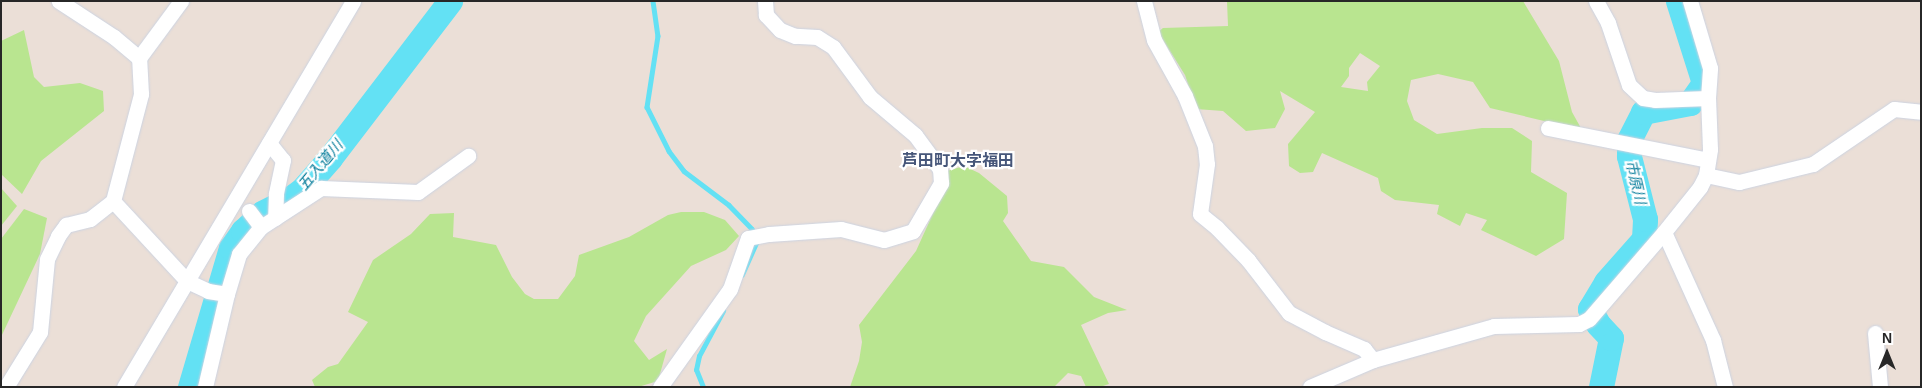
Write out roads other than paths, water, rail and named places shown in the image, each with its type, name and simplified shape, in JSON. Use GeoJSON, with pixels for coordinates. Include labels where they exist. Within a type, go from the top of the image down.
{"type":"FeatureCollection","features":[{"type":"Feature","properties":{"kind":"street"},"geometry":{"type":"LineString","coordinates":[[60,1],[114,37],[139,58]]}},
{"type":"Feature","properties":{"kind":"street"},"geometry":{"type":"LineString","coordinates":[[6,387],[40,332],[47,259],[58,236],[66,225],[90,219],[113,201],[141,94],[139,58],[181,1]]}},
{"type":"Feature","properties":{"kind":"street"},"geometry":{"type":"LineString","coordinates":[[124,387],[353,1]]}},
{"type":"Feature","properties":{"kind":"street"},"geometry":{"type":"LineString","coordinates":[[660,387],[730,288],[748,238],[770,234],[841,229],[884,240],[913,231],[941,183],[940,169],[915,135],[870,97],[834,47],[817,37],[795,36],[780,30],[766,15],[765,1]]}},
{"type":"Feature","properties":{"kind":"street"},"geometry":{"type":"LineString","coordinates":[[1144,1],[1154,40],[1185,96],[1205,146],[1207,164],[1200,214],[1217,228],[1248,260],[1289,312],[1324,332],[1364,348],[1372,360]]}},
{"type":"Feature","properties":{"kind":"street"},"geometry":{"type":"LineString","coordinates":[[1596,1],[1608,23],[1628,85],[1643,98],[1655,100],[1708,98]]}},
{"type":"Feature","properties":{"kind":"street"},"geometry":{"type":"LineString","coordinates":[[1310,387],[1340,372],[1372,360],[1494,326],[1579,324],[1590,319],[1608,300],[1700,187],[1707,167],[1710,149],[1708,98],[1710,68],[1690,1]]}},
{"type":"Feature","properties":{"kind":"street"},"geometry":{"type":"LineString","coordinates":[[1548,128],[1707,167],[1739,182],[1813,164],[1894,109],[1921,112]]}},
{"type":"Feature","properties":{"kind":"street"},"geometry":{"type":"LineString","coordinates":[[269,143],[283,160],[276,194],[275,218]]}},
{"type":"Feature","properties":{"kind":"street"},"geometry":{"type":"LineString","coordinates":[[205,387],[227,294],[240,254],[261,227],[321,188],[418,192],[468,156]]}},
{"type":"Feature","properties":{"kind":"street"},"geometry":{"type":"LineString","coordinates":[[113,201],[187,281],[208,291],[227,294]]}},
{"type":"Feature","properties":{"kind":"street"},"geometry":{"type":"LineString","coordinates":[[249,210],[261,227]]}},
{"type":"Feature","properties":{"kind":"street"},"geometry":{"type":"LineString","coordinates":[[1664,232],[1713,340],[1725,387]]}},
{"type":"Feature","properties":{"kind":"street"},"geometry":{"type":"LineString","coordinates":[[1875,333],[1880,387]]}},
{"type":"Feature","properties":{"kind":"waterway","name":"五入道川"},"geometry":{"type":"LineString","coordinates":[[190,387],[231,248],[243,231],[262,213],[288,200],[302,190],[330,158],[450,1]]}},
{"type":"Feature","properties":{"kind":"waterway"},"geometry":{"type":"LineString","coordinates":[[653,1],[658,36],[647,107],[669,151],[684,171],[729,205],[752,229],[757,242],[742,275]]}},
{"type":"Feature","properties":{"kind":"waterway","name":"市原川"},"geometry":{"type":"LineString","coordinates":[[1601,387],[1611,338],[1598,324],[1590,309],[1606,282],[1644,239],[1645,219],[1629,156],[1629,140],[1643,112],[1690,103],[1704,83],[1678,1]]}},
{"type":"Feature","properties":{"kind":"waterway"},"geometry":{"type":"LineString","coordinates":[[703,387],[696,370],[699,356],[723,311]]}},
{"type":"Feature","properties":{"kind":"district","name":"芦田町大字福田"},"geometry":{"type":"Point","coordinates":[958,161]}}]}
